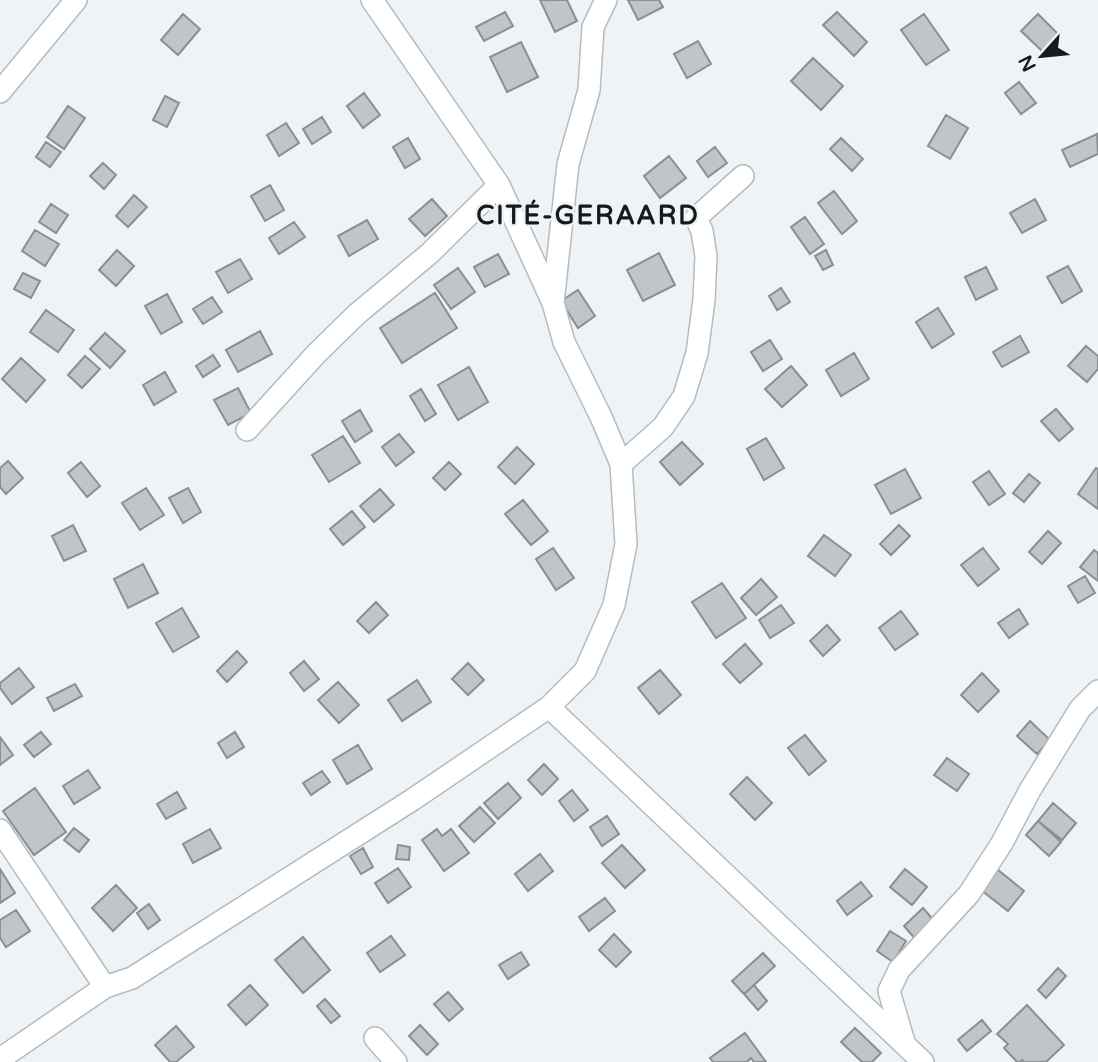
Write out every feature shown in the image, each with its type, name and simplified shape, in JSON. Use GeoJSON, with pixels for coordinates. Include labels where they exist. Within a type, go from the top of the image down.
{"type":"FeatureCollection","features":[{"type":"Feature","properties":{"kind":"street"},"geometry":{"type":"LineString","coordinates":[[0,92],[76,0]]}},
{"type":"Feature","properties":{"kind":"street"},"geometry":{"type":"LineString","coordinates":[[0,1059],[105,987],[132,978],[412,800],[549,707],[585,671],[614,605],[626,544],[621,464],[564,342],[553,303],[499,185],[372,0]]}},
{"type":"Feature","properties":{"kind":"street"},"geometry":{"type":"LineString","coordinates":[[553,303],[568,164],[589,90],[593,27],[606,0]]}},
{"type":"Feature","properties":{"kind":"street"},"geometry":{"type":"LineString","coordinates":[[621,464],[663,427],[684,396],[696,353],[704,300],[706,256],[702,232],[696,218],[743,176]]}},
{"type":"Feature","properties":{"kind":"street"},"geometry":{"type":"LineString","coordinates":[[247,430],[317,353],[429,254],[499,185]]}},
{"type":"Feature","properties":{"kind":"street"},"geometry":{"type":"LineString","coordinates":[[904,1042],[889,991],[899,970],[969,894],[1080,709],[1098,691]]}},
{"type":"Feature","properties":{"kind":"street"},"geometry":{"type":"LineString","coordinates":[[549,707],[923,1062]]}},
{"type":"Feature","properties":{"kind":"street"},"geometry":{"type":"LineString","coordinates":[[0,830],[105,987]]}},
{"type":"Feature","properties":{"kind":"street"},"geometry":{"type":"LineString","coordinates":[[375,1038],[396,1062]]}},
{"type":"Feature","properties":{"kind":"building"},"geometry":{"type":"Polygon","coordinates":[[[540,0],[567,0],[577,21],[555,32],[540,0]]]}},
{"type":"Feature","properties":{"kind":"building"},"geometry":{"type":"Polygon","coordinates":[[[628,0],[659,0],[663,7],[638,20],[628,0]]]}},
{"type":"Feature","properties":{"kind":"building"},"geometry":{"type":"Polygon","coordinates":[[[505,12],[513,26],[484,41],[476,27],[505,12]]]}},
{"type":"Feature","properties":{"kind":"building"},"geometry":{"type":"Polygon","coordinates":[[[837,12],[867,42],[854,56],[823,25],[837,12]]]}},
{"type":"Feature","properties":{"kind":"building"},"geometry":{"type":"Polygon","coordinates":[[[183,14],[200,29],[178,55],[161,40],[183,14]]]}},
{"type":"Feature","properties":{"kind":"building"},"geometry":{"type":"Polygon","coordinates":[[[924,14],[949,50],[926,65],[901,30],[924,14]]]}},
{"type":"Feature","properties":{"kind":"building"},"geometry":{"type":"Polygon","coordinates":[[[1038,14],[1058,34],[1042,51],[1021,31],[1038,14]]]}},
{"type":"Feature","properties":{"kind":"building"},"geometry":{"type":"Polygon","coordinates":[[[698,41],[711,64],[687,78],[674,54],[698,41]]]}},
{"type":"Feature","properties":{"kind":"building"},"geometry":{"type":"Polygon","coordinates":[[[521,42],[538,77],[507,92],[490,57],[521,42]]]}},
{"type":"Feature","properties":{"kind":"building"},"geometry":{"type":"Polygon","coordinates":[[[813,58],[843,86],[821,110],[791,81],[813,58]]]}},
{"type":"Feature","properties":{"kind":"building"},"geometry":{"type":"Polygon","coordinates":[[[1019,82],[1036,103],[1021,114],[1005,93],[1019,82]]]}},
{"type":"Feature","properties":{"kind":"building"},"geometry":{"type":"Polygon","coordinates":[[[364,93],[380,115],[363,128],[347,106],[364,93]]]}},
{"type":"Feature","properties":{"kind":"building"},"geometry":{"type":"Polygon","coordinates":[[[165,96],[179,103],[167,127],[153,120],[165,96]]]}},
{"type":"Feature","properties":{"kind":"building"},"geometry":{"type":"Polygon","coordinates":[[[68,106],[85,118],[64,149],[47,137],[68,106]]]}},
{"type":"Feature","properties":{"kind":"building"},"geometry":{"type":"Polygon","coordinates":[[[946,115],[968,128],[950,159],[928,146],[946,115]]]}},
{"type":"Feature","properties":{"kind":"building"},"geometry":{"type":"Polygon","coordinates":[[[322,117],[331,132],[312,144],[303,129],[322,117]]]}},
{"type":"Feature","properties":{"kind":"building"},"geometry":{"type":"Polygon","coordinates":[[[286,123],[299,143],[279,156],[267,135],[286,123]]]}},
{"type":"Feature","properties":{"kind":"building"},"geometry":{"type":"Polygon","coordinates":[[[1097,134],[1098,154],[1070,167],[1062,150],[1097,134]]]}},
{"type":"Feature","properties":{"kind":"building"},"geometry":{"type":"Polygon","coordinates":[[[408,138],[420,159],[405,168],[393,147],[408,138]]]}},
{"type":"Feature","properties":{"kind":"building"},"geometry":{"type":"Polygon","coordinates":[[[841,138],[863,159],[852,171],[830,149],[841,138]]]}},
{"type":"Feature","properties":{"kind":"building"},"geometry":{"type":"Polygon","coordinates":[[[46,142],[61,152],[50,167],[36,157],[46,142]]]}},
{"type":"Feature","properties":{"kind":"building"},"geometry":{"type":"Polygon","coordinates":[[[715,147],[727,163],[708,177],[697,161],[715,147]]]}},
{"type":"Feature","properties":{"kind":"building"},"geometry":{"type":"Polygon","coordinates":[[[669,156],[686,178],[660,198],[644,176],[669,156]]]}},
{"type":"Feature","properties":{"kind":"building"},"geometry":{"type":"Polygon","coordinates":[[[103,163],[116,175],[104,189],[90,176],[103,163]]]}},
{"type":"Feature","properties":{"kind":"building"},"geometry":{"type":"Polygon","coordinates":[[[270,185],[284,210],[265,221],[251,196],[270,185]]]}},
{"type":"Feature","properties":{"kind":"building"},"geometry":{"type":"Polygon","coordinates":[[[834,191],[857,221],[842,234],[818,203],[834,191]]]}},
{"type":"Feature","properties":{"kind":"building"},"geometry":{"type":"Polygon","coordinates":[[[134,195],[147,207],[128,227],[116,216],[134,195]]]}},
{"type":"Feature","properties":{"kind":"building"},"geometry":{"type":"Polygon","coordinates":[[[432,199],[447,216],[425,236],[409,219],[432,199]]]}},
{"type":"Feature","properties":{"kind":"building"},"geometry":{"type":"Polygon","coordinates":[[[1035,199],[1046,220],[1022,233],[1010,213],[1035,199]]]}},
{"type":"Feature","properties":{"kind":"building"},"geometry":{"type":"Polygon","coordinates":[[[51,204],[68,215],[56,233],[39,222],[51,204]]]}},
{"type":"Feature","properties":{"kind":"building"},"geometry":{"type":"Polygon","coordinates":[[[805,217],[824,244],[810,254],[791,227],[805,217]]]}},
{"type":"Feature","properties":{"kind":"building"},"geometry":{"type":"Polygon","coordinates":[[[367,220],[378,239],[349,256],[338,236],[367,220]]]}},
{"type":"Feature","properties":{"kind":"building"},"geometry":{"type":"Polygon","coordinates":[[[294,222],[305,237],[279,254],[269,238],[294,222]]]}},
{"type":"Feature","properties":{"kind":"building"},"geometry":{"type":"Polygon","coordinates":[[[35,230],[59,244],[45,266],[22,251],[35,230]]]}},
{"type":"Feature","properties":{"kind":"building"},"geometry":{"type":"Polygon","coordinates":[[[117,250],[134,266],[116,286],[99,270],[117,250]]]}},
{"type":"Feature","properties":{"kind":"building"},"geometry":{"type":"Polygon","coordinates":[[[826,250],[833,265],[823,270],[815,256],[826,250]]]}},
{"type":"Feature","properties":{"kind":"building"},"geometry":{"type":"Polygon","coordinates":[[[659,253],[675,285],[643,301],[627,270],[659,253]]]}},
{"type":"Feature","properties":{"kind":"building"},"geometry":{"type":"Polygon","coordinates":[[[498,254],[509,274],[485,287],[474,267],[498,254]]]}},
{"type":"Feature","properties":{"kind":"building"},"geometry":{"type":"Polygon","coordinates":[[[240,259],[252,279],[228,293],[216,272],[240,259]]]}},
{"type":"Feature","properties":{"kind":"building"},"geometry":{"type":"Polygon","coordinates":[[[1068,266],[1082,291],[1062,303],[1047,277],[1068,266]]]}},
{"type":"Feature","properties":{"kind":"building"},"geometry":{"type":"Polygon","coordinates":[[[986,267],[997,289],[976,300],[965,277],[986,267]]]}},
{"type":"Feature","properties":{"kind":"building"},"geometry":{"type":"Polygon","coordinates":[[[458,268],[475,292],[451,309],[434,285],[458,268]]]}},
{"type":"Feature","properties":{"kind":"building"},"geometry":{"type":"Polygon","coordinates":[[[23,273],[40,281],[31,298],[14,289],[23,273]]]}},
{"type":"Feature","properties":{"kind":"building"},"geometry":{"type":"Polygon","coordinates":[[[781,288],[790,302],[777,310],[769,296],[781,288]]]}},
{"type":"Feature","properties":{"kind":"building"},"geometry":{"type":"Polygon","coordinates":[[[578,290],[595,316],[578,328],[561,301],[578,290]]]}},
{"type":"Feature","properties":{"kind":"building"},"geometry":{"type":"Polygon","coordinates":[[[435,293],[457,328],[402,363],[380,328],[435,293]]]}},
{"type":"Feature","properties":{"kind":"building"},"geometry":{"type":"Polygon","coordinates":[[[167,294],[182,322],[161,334],[145,306],[167,294]]]}},
{"type":"Feature","properties":{"kind":"building"},"geometry":{"type":"Polygon","coordinates":[[[212,297],[222,312],[203,324],[193,309],[212,297]]]}},
{"type":"Feature","properties":{"kind":"building"},"geometry":{"type":"Polygon","coordinates":[[[938,308],[954,334],[932,348],[916,322],[938,308]]]}},
{"type":"Feature","properties":{"kind":"building"},"geometry":{"type":"Polygon","coordinates":[[[46,310],[74,330],[58,352],[30,332],[46,310]]]}},
{"type":"Feature","properties":{"kind":"building"},"geometry":{"type":"Polygon","coordinates":[[[260,331],[272,354],[238,372],[226,350],[260,331]]]}},
{"type":"Feature","properties":{"kind":"building"},"geometry":{"type":"Polygon","coordinates":[[[105,333],[125,351],[110,368],[90,349],[105,333]]]}},
{"type":"Feature","properties":{"kind":"building"},"geometry":{"type":"Polygon","coordinates":[[[1020,336],[1029,352],[1002,367],[993,352],[1020,336]]]}},
{"type":"Feature","properties":{"kind":"building"},"geometry":{"type":"Polygon","coordinates":[[[770,340],[782,359],[763,371],[751,352],[770,340]]]}},
{"type":"Feature","properties":{"kind":"building"},"geometry":{"type":"Polygon","coordinates":[[[1086,346],[1098,356],[1098,369],[1087,382],[1068,366],[1086,346]]]}},
{"type":"Feature","properties":{"kind":"building"},"geometry":{"type":"Polygon","coordinates":[[[854,353],[869,379],[841,396],[826,370],[854,353]]]}},
{"type":"Feature","properties":{"kind":"building"},"geometry":{"type":"Polygon","coordinates":[[[213,355],[220,366],[203,377],[196,366],[213,355]]]}},
{"type":"Feature","properties":{"kind":"building"},"geometry":{"type":"Polygon","coordinates":[[[85,356],[100,369],[82,388],[68,375],[85,356]]]}},
{"type":"Feature","properties":{"kind":"building"},"geometry":{"type":"Polygon","coordinates":[[[21,358],[45,380],[26,402],[2,379],[21,358]]]}},
{"type":"Feature","properties":{"kind":"building"},"geometry":{"type":"Polygon","coordinates":[[[791,366],[807,385],[782,407],[765,389],[791,366]]]}},
{"type":"Feature","properties":{"kind":"building"},"geometry":{"type":"Polygon","coordinates":[[[469,367],[488,402],[458,420],[438,385],[469,367]]]}},
{"type":"Feature","properties":{"kind":"building"},"geometry":{"type":"Polygon","coordinates":[[[165,372],[176,392],[154,405],[143,385],[165,372]]]}},
{"type":"Feature","properties":{"kind":"building"},"geometry":{"type":"Polygon","coordinates":[[[238,388],[251,413],[228,425],[214,400],[238,388]]]}},
{"type":"Feature","properties":{"kind":"building"},"geometry":{"type":"Polygon","coordinates":[[[421,389],[436,414],[425,421],[410,396],[421,389]]]}},
{"type":"Feature","properties":{"kind":"building"},"geometry":{"type":"Polygon","coordinates":[[[1056,409],[1073,429],[1059,441],[1041,421],[1056,409]]]}},
{"type":"Feature","properties":{"kind":"building"},"geometry":{"type":"Polygon","coordinates":[[[360,410],[372,431],[355,442],[342,421],[360,410]]]}},
{"type":"Feature","properties":{"kind":"building"},"geometry":{"type":"Polygon","coordinates":[[[399,434],[414,452],[396,466],[382,447],[399,434]]]}},
{"type":"Feature","properties":{"kind":"building"},"geometry":{"type":"Polygon","coordinates":[[[343,436],[360,463],[329,482],[312,455],[343,436]]]}},
{"type":"Feature","properties":{"kind":"building"},"geometry":{"type":"Polygon","coordinates":[[[766,438],[784,468],[764,480],[747,449],[766,438]]]}},
{"type":"Feature","properties":{"kind":"building"},"geometry":{"type":"Polygon","coordinates":[[[682,442],[703,464],[680,485],[660,462],[682,442]]]}},
{"type":"Feature","properties":{"kind":"building"},"geometry":{"type":"Polygon","coordinates":[[[517,447],[534,464],[515,484],[498,467],[517,447]]]}},
{"type":"Feature","properties":{"kind":"building"},"geometry":{"type":"Polygon","coordinates":[[[8,461],[23,478],[6,494],[0,487],[0,468],[8,461]]]}},
{"type":"Feature","properties":{"kind":"building"},"geometry":{"type":"Polygon","coordinates":[[[81,462],[100,486],[87,497],[68,473],[81,462]]]}},
{"type":"Feature","properties":{"kind":"building"},"geometry":{"type":"Polygon","coordinates":[[[449,462],[461,474],[445,490],[433,478],[449,462]]]}},
{"type":"Feature","properties":{"kind":"building"},"geometry":{"type":"Polygon","coordinates":[[[1096,468],[1098,469],[1098,509],[1078,494],[1096,468]]]}},
{"type":"Feature","properties":{"kind":"building"},"geometry":{"type":"Polygon","coordinates":[[[905,469],[921,498],[891,514],[875,485],[905,469]]]}},
{"type":"Feature","properties":{"kind":"building"},"geometry":{"type":"Polygon","coordinates":[[[989,471],[1005,494],[989,505],[973,482],[989,471]]]}},
{"type":"Feature","properties":{"kind":"building"},"geometry":{"type":"Polygon","coordinates":[[[1029,474],[1040,483],[1024,502],[1013,493],[1029,474]]]}},
{"type":"Feature","properties":{"kind":"building"},"geometry":{"type":"Polygon","coordinates":[[[146,488],[164,515],[140,530],[122,503],[146,488]]]}},
{"type":"Feature","properties":{"kind":"building"},"geometry":{"type":"Polygon","coordinates":[[[188,488],[201,512],[183,523],[169,498],[188,488]]]}},
{"type":"Feature","properties":{"kind":"building"},"geometry":{"type":"Polygon","coordinates":[[[380,489],[394,505],[374,522],[360,506],[380,489]]]}},
{"type":"Feature","properties":{"kind":"building"},"geometry":{"type":"Polygon","coordinates":[[[523,500],[548,531],[531,545],[505,514],[523,500]]]}},
{"type":"Feature","properties":{"kind":"building"},"geometry":{"type":"Polygon","coordinates":[[[352,511],[365,527],[343,545],[330,529],[352,511]]]}},
{"type":"Feature","properties":{"kind":"building"},"geometry":{"type":"Polygon","coordinates":[[[73,525],[86,551],[64,561],[52,536],[73,525]]]}},
{"type":"Feature","properties":{"kind":"building"},"geometry":{"type":"Polygon","coordinates":[[[899,525],[910,536],[891,555],[880,544],[899,525]]]}},
{"type":"Feature","properties":{"kind":"building"},"geometry":{"type":"Polygon","coordinates":[[[1048,531],[1061,543],[1042,564],[1029,552],[1048,531]]]}},
{"type":"Feature","properties":{"kind":"building"},"geometry":{"type":"Polygon","coordinates":[[[824,535],[851,555],[835,576],[808,556],[824,535]]]}},
{"type":"Feature","properties":{"kind":"building"},"geometry":{"type":"Polygon","coordinates":[[[553,548],[574,578],[556,590],[536,559],[553,548]]]}},
{"type":"Feature","properties":{"kind":"building"},"geometry":{"type":"Polygon","coordinates":[[[983,548],[999,569],[978,586],[961,565],[983,548]]]}},
{"type":"Feature","properties":{"kind":"building"},"geometry":{"type":"Polygon","coordinates":[[[1094,550],[1098,553],[1098,581],[1080,567],[1094,550]]]}},
{"type":"Feature","properties":{"kind":"building"},"geometry":{"type":"Polygon","coordinates":[[[143,564],[158,593],[128,608],[114,579],[143,564]]]}},
{"type":"Feature","properties":{"kind":"building"},"geometry":{"type":"Polygon","coordinates":[[[1085,576],[1095,593],[1078,603],[1068,586],[1085,576]]]}},
{"type":"Feature","properties":{"kind":"building"},"geometry":{"type":"Polygon","coordinates":[[[761,579],[777,597],[756,615],[741,598],[761,579]]]}},
{"type":"Feature","properties":{"kind":"building"},"geometry":{"type":"Polygon","coordinates":[[[722,583],[746,618],[716,638],[692,602],[722,583]]]}},
{"type":"Feature","properties":{"kind":"building"},"geometry":{"type":"Polygon","coordinates":[[[376,602],[388,615],[369,633],[357,621],[376,602]]]}},
{"type":"Feature","properties":{"kind":"building"},"geometry":{"type":"Polygon","coordinates":[[[781,605],[794,623],[770,638],[759,620],[781,605]]]}},
{"type":"Feature","properties":{"kind":"building"},"geometry":{"type":"Polygon","coordinates":[[[182,608],[199,637],[173,652],[156,623],[182,608]]]}},
{"type":"Feature","properties":{"kind":"building"},"geometry":{"type":"Polygon","coordinates":[[[1019,609],[1028,624],[1009,638],[998,623],[1019,609]]]}},
{"type":"Feature","properties":{"kind":"building"},"geometry":{"type":"Polygon","coordinates":[[[901,611],[918,634],[895,650],[879,628],[901,611]]]}},
{"type":"Feature","properties":{"kind":"building"},"geometry":{"type":"Polygon","coordinates":[[[827,625],[840,640],[823,656],[810,641],[827,625]]]}},
{"type":"Feature","properties":{"kind":"building"},"geometry":{"type":"Polygon","coordinates":[[[745,644],[762,664],[740,683],[723,664],[745,644]]]}},
{"type":"Feature","properties":{"kind":"building"},"geometry":{"type":"Polygon","coordinates":[[[237,651],[247,662],[227,682],[217,671],[237,651]]]}},
{"type":"Feature","properties":{"kind":"building"},"geometry":{"type":"Polygon","coordinates":[[[304,661],[319,679],[304,691],[290,673],[304,661]]]}},
{"type":"Feature","properties":{"kind":"building"},"geometry":{"type":"Polygon","coordinates":[[[468,663],[484,680],[468,695],[452,679],[468,663]]]}},
{"type":"Feature","properties":{"kind":"building"},"geometry":{"type":"Polygon","coordinates":[[[19,668],[34,687],[12,704],[0,688],[0,683],[19,668]]]}},
{"type":"Feature","properties":{"kind":"building"},"geometry":{"type":"Polygon","coordinates":[[[660,670],[681,695],[659,714],[638,688],[660,670]]]}},
{"type":"Feature","properties":{"kind":"building"},"geometry":{"type":"Polygon","coordinates":[[[982,673],[999,691],[978,712],[961,695],[982,673]]]}},
{"type":"Feature","properties":{"kind":"building"},"geometry":{"type":"Polygon","coordinates":[[[417,680],[431,702],[402,721],[388,700],[417,680]]]}},
{"type":"Feature","properties":{"kind":"building"},"geometry":{"type":"Polygon","coordinates":[[[338,682],[359,705],[339,723],[318,700],[338,682]]]}},
{"type":"Feature","properties":{"kind":"building"},"geometry":{"type":"Polygon","coordinates":[[[75,684],[82,696],[54,711],[47,698],[75,684]]]}},
{"type":"Feature","properties":{"kind":"building"},"geometry":{"type":"Polygon","coordinates":[[[1030,721],[1050,740],[1037,754],[1017,736],[1030,721]]]}},
{"type":"Feature","properties":{"kind":"building"},"geometry":{"type":"Polygon","coordinates":[[[41,732],[51,744],[34,757],[24,745],[41,732]]]}},
{"type":"Feature","properties":{"kind":"building"},"geometry":{"type":"Polygon","coordinates":[[[235,732],[244,747],[227,758],[218,743],[235,732]]]}},
{"type":"Feature","properties":{"kind":"building"},"geometry":{"type":"Polygon","coordinates":[[[805,735],[826,761],[809,775],[788,748],[805,735]]]}},
{"type":"Feature","properties":{"kind":"building"},"geometry":{"type":"Polygon","coordinates":[[[0,737],[13,755],[0,765],[0,737]]]}},
{"type":"Feature","properties":{"kind":"building"},"geometry":{"type":"Polygon","coordinates":[[[358,745],[372,769],[347,784],[333,760],[358,745]]]}},
{"type":"Feature","properties":{"kind":"building"},"geometry":{"type":"Polygon","coordinates":[[[947,758],[969,774],[957,791],[934,775],[947,758]]]}},
{"type":"Feature","properties":{"kind":"building"},"geometry":{"type":"Polygon","coordinates":[[[544,764],[558,779],[542,795],[528,780],[544,764]]]}},
{"type":"Feature","properties":{"kind":"building"},"geometry":{"type":"Polygon","coordinates":[[[88,770],[100,788],[74,804],[63,786],[88,770]]]}},
{"type":"Feature","properties":{"kind":"building"},"geometry":{"type":"Polygon","coordinates":[[[322,771],[330,782],[311,795],[303,783],[322,771]]]}},
{"type":"Feature","properties":{"kind":"building"},"geometry":{"type":"Polygon","coordinates":[[[747,777],[772,803],[755,820],[730,794],[747,777]]]}},
{"type":"Feature","properties":{"kind":"building"},"geometry":{"type":"Polygon","coordinates":[[[508,783],[521,798],[498,819],[484,803],[508,783]]]}},
{"type":"Feature","properties":{"kind":"building"},"geometry":{"type":"Polygon","coordinates":[[[35,788],[66,832],[34,855],[3,811],[35,788]]]}},
{"type":"Feature","properties":{"kind":"building"},"geometry":{"type":"Polygon","coordinates":[[[572,790],[588,810],[574,821],[559,801],[572,790]]]}},
{"type":"Feature","properties":{"kind":"building"},"geometry":{"type":"Polygon","coordinates":[[[177,792],[186,808],[166,819],[157,804],[177,792]]]}},
{"type":"Feature","properties":{"kind":"building"},"geometry":{"type":"Polygon","coordinates":[[[1053,803],[1076,823],[1062,840],[1038,821],[1053,803]]]}},
{"type":"Feature","properties":{"kind":"building"},"geometry":{"type":"Polygon","coordinates":[[[480,807],[495,823],[474,842],[459,826],[480,807]]]}},
{"type":"Feature","properties":{"kind":"building"},"geometry":{"type":"Polygon","coordinates":[[[607,816],[619,834],[602,846],[590,827],[607,816]]]}},
{"type":"Feature","properties":{"kind":"building"},"geometry":{"type":"Polygon","coordinates":[[[1038,821],[1061,842],[1049,856],[1026,835],[1038,821]]]}},
{"type":"Feature","properties":{"kind":"building"},"geometry":{"type":"Polygon","coordinates":[[[74,828],[89,840],[79,852],[64,840],[74,828]]]}},
{"type":"Feature","properties":{"kind":"building"},"geometry":{"type":"Polygon","coordinates":[[[210,829],[221,848],[193,863],[183,844],[210,829]]]}},
{"type":"Feature","properties":{"kind":"building"},"geometry":{"type":"Polygon","coordinates":[[[437,829],[442,836],[451,829],[469,853],[444,871],[422,840],[437,829]]]}},
{"type":"Feature","properties":{"kind":"building"},"geometry":{"type":"Polygon","coordinates":[[[398,845],[410,847],[409,860],[396,859],[398,845]]]}},
{"type":"Feature","properties":{"kind":"building"},"geometry":{"type":"Polygon","coordinates":[[[622,845],[645,870],[625,888],[602,863],[622,845]]]}},
{"type":"Feature","properties":{"kind":"building"},"geometry":{"type":"Polygon","coordinates":[[[363,848],[373,867],[361,874],[350,856],[363,848]]]}},
{"type":"Feature","properties":{"kind":"building"},"geometry":{"type":"Polygon","coordinates":[[[540,854],[553,871],[528,891],[515,874],[540,854]]]}},
{"type":"Feature","properties":{"kind":"building"},"geometry":{"type":"Polygon","coordinates":[[[398,868],[411,887],[388,903],[375,883],[398,868]]]}},
{"type":"Feature","properties":{"kind":"building"},"geometry":{"type":"Polygon","coordinates":[[[0,869],[15,893],[0,903],[0,869]]]}},
{"type":"Feature","properties":{"kind":"building"},"geometry":{"type":"Polygon","coordinates":[[[905,869],[927,887],[912,905],[890,887],[905,869]]]}},
{"type":"Feature","properties":{"kind":"building"},"geometry":{"type":"Polygon","coordinates":[[[997,869],[1024,891],[1008,911],[981,890],[997,869]]]}},
{"type":"Feature","properties":{"kind":"building"},"geometry":{"type":"Polygon","coordinates":[[[861,882],[872,896],[847,915],[837,901],[861,882]]]}},
{"type":"Feature","properties":{"kind":"building"},"geometry":{"type":"Polygon","coordinates":[[[116,885],[137,908],[113,931],[92,908],[116,885]]]}},
{"type":"Feature","properties":{"kind":"building"},"geometry":{"type":"Polygon","coordinates":[[[605,898],[615,911],[589,931],[579,917],[605,898]]]}},
{"type":"Feature","properties":{"kind":"building"},"geometry":{"type":"Polygon","coordinates":[[[149,904],[160,920],[148,929],[137,913],[149,904]]]}},
{"type":"Feature","properties":{"kind":"building"},"geometry":{"type":"Polygon","coordinates":[[[923,908],[936,923],[917,941],[904,926],[923,908]]]}},
{"type":"Feature","properties":{"kind":"building"},"geometry":{"type":"Polygon","coordinates":[[[16,910],[30,931],[6,947],[0,938],[0,920],[16,910]]]}},
{"type":"Feature","properties":{"kind":"building"},"geometry":{"type":"Polygon","coordinates":[[[890,931],[906,941],[893,962],[877,951],[890,931]]]}},
{"type":"Feature","properties":{"kind":"building"},"geometry":{"type":"Polygon","coordinates":[[[614,934],[631,952],[616,967],[599,950],[614,934]]]}},
{"type":"Feature","properties":{"kind":"building"},"geometry":{"type":"Polygon","coordinates":[[[391,936],[405,955],[380,972],[367,953],[391,936]]]}},
{"type":"Feature","properties":{"kind":"building"},"geometry":{"type":"Polygon","coordinates":[[[303,937],[330,970],[303,993],[275,960],[303,937]]]}},
{"type":"Feature","properties":{"kind":"building"},"geometry":{"type":"Polygon","coordinates":[[[521,952],[529,965],[508,979],[499,965],[521,952]]]}},
{"type":"Feature","properties":{"kind":"building"},"geometry":{"type":"Polygon","coordinates":[[[763,953],[775,966],[744,994],[732,981],[763,953]]]}},
{"type":"Feature","properties":{"kind":"building"},"geometry":{"type":"Polygon","coordinates":[[[1058,968],[1066,976],[1046,998],[1038,990],[1058,968]]]}},
{"type":"Feature","properties":{"kind":"building"},"geometry":{"type":"Polygon","coordinates":[[[250,985],[268,1005],[246,1025],[228,1005],[250,985]]]}},
{"type":"Feature","properties":{"kind":"building"},"geometry":{"type":"Polygon","coordinates":[[[754,985],[767,1001],[758,1010],[744,994],[754,985]]]}},
{"type":"Feature","properties":{"kind":"building"},"geometry":{"type":"Polygon","coordinates":[[[448,992],[463,1009],[449,1021],[434,1004],[448,992]]]}},
{"type":"Feature","properties":{"kind":"building"},"geometry":{"type":"Polygon","coordinates":[[[325,999],[340,1016],[331,1023],[317,1006],[325,999]]]}},
{"type":"Feature","properties":{"kind":"building"},"geometry":{"type":"Polygon","coordinates":[[[1027,1005],[1064,1045],[1046,1062],[1017,1062],[1004,1048],[1008,1044],[997,1034],[1027,1005]]]}},
{"type":"Feature","properties":{"kind":"building"},"geometry":{"type":"Polygon","coordinates":[[[982,1020],[991,1031],[967,1051],[958,1040],[982,1020]]]}},
{"type":"Feature","properties":{"kind":"building"},"geometry":{"type":"Polygon","coordinates":[[[420,1025],[438,1044],[427,1055],[409,1036],[420,1025]]]}},
{"type":"Feature","properties":{"kind":"building"},"geometry":{"type":"Polygon","coordinates":[[[176,1026],[194,1047],[176,1062],[170,1062],[155,1045],[176,1026]]]}},
{"type":"Feature","properties":{"kind":"building"},"geometry":{"type":"Polygon","coordinates":[[[855,1028],[881,1053],[872,1062],[862,1062],[841,1042],[855,1028]]]}},
{"type":"Feature","properties":{"kind":"building"},"geometry":{"type":"Polygon","coordinates":[[[745,1033],[766,1062],[754,1062],[751,1058],[747,1062],[713,1062],[710,1058],[745,1033]]]}},
{"type":"Feature","properties":{"kind":"district","name":"CITÉ-GERAARD"},"geometry":{"type":"Point","coordinates":[588,215]}}]}
